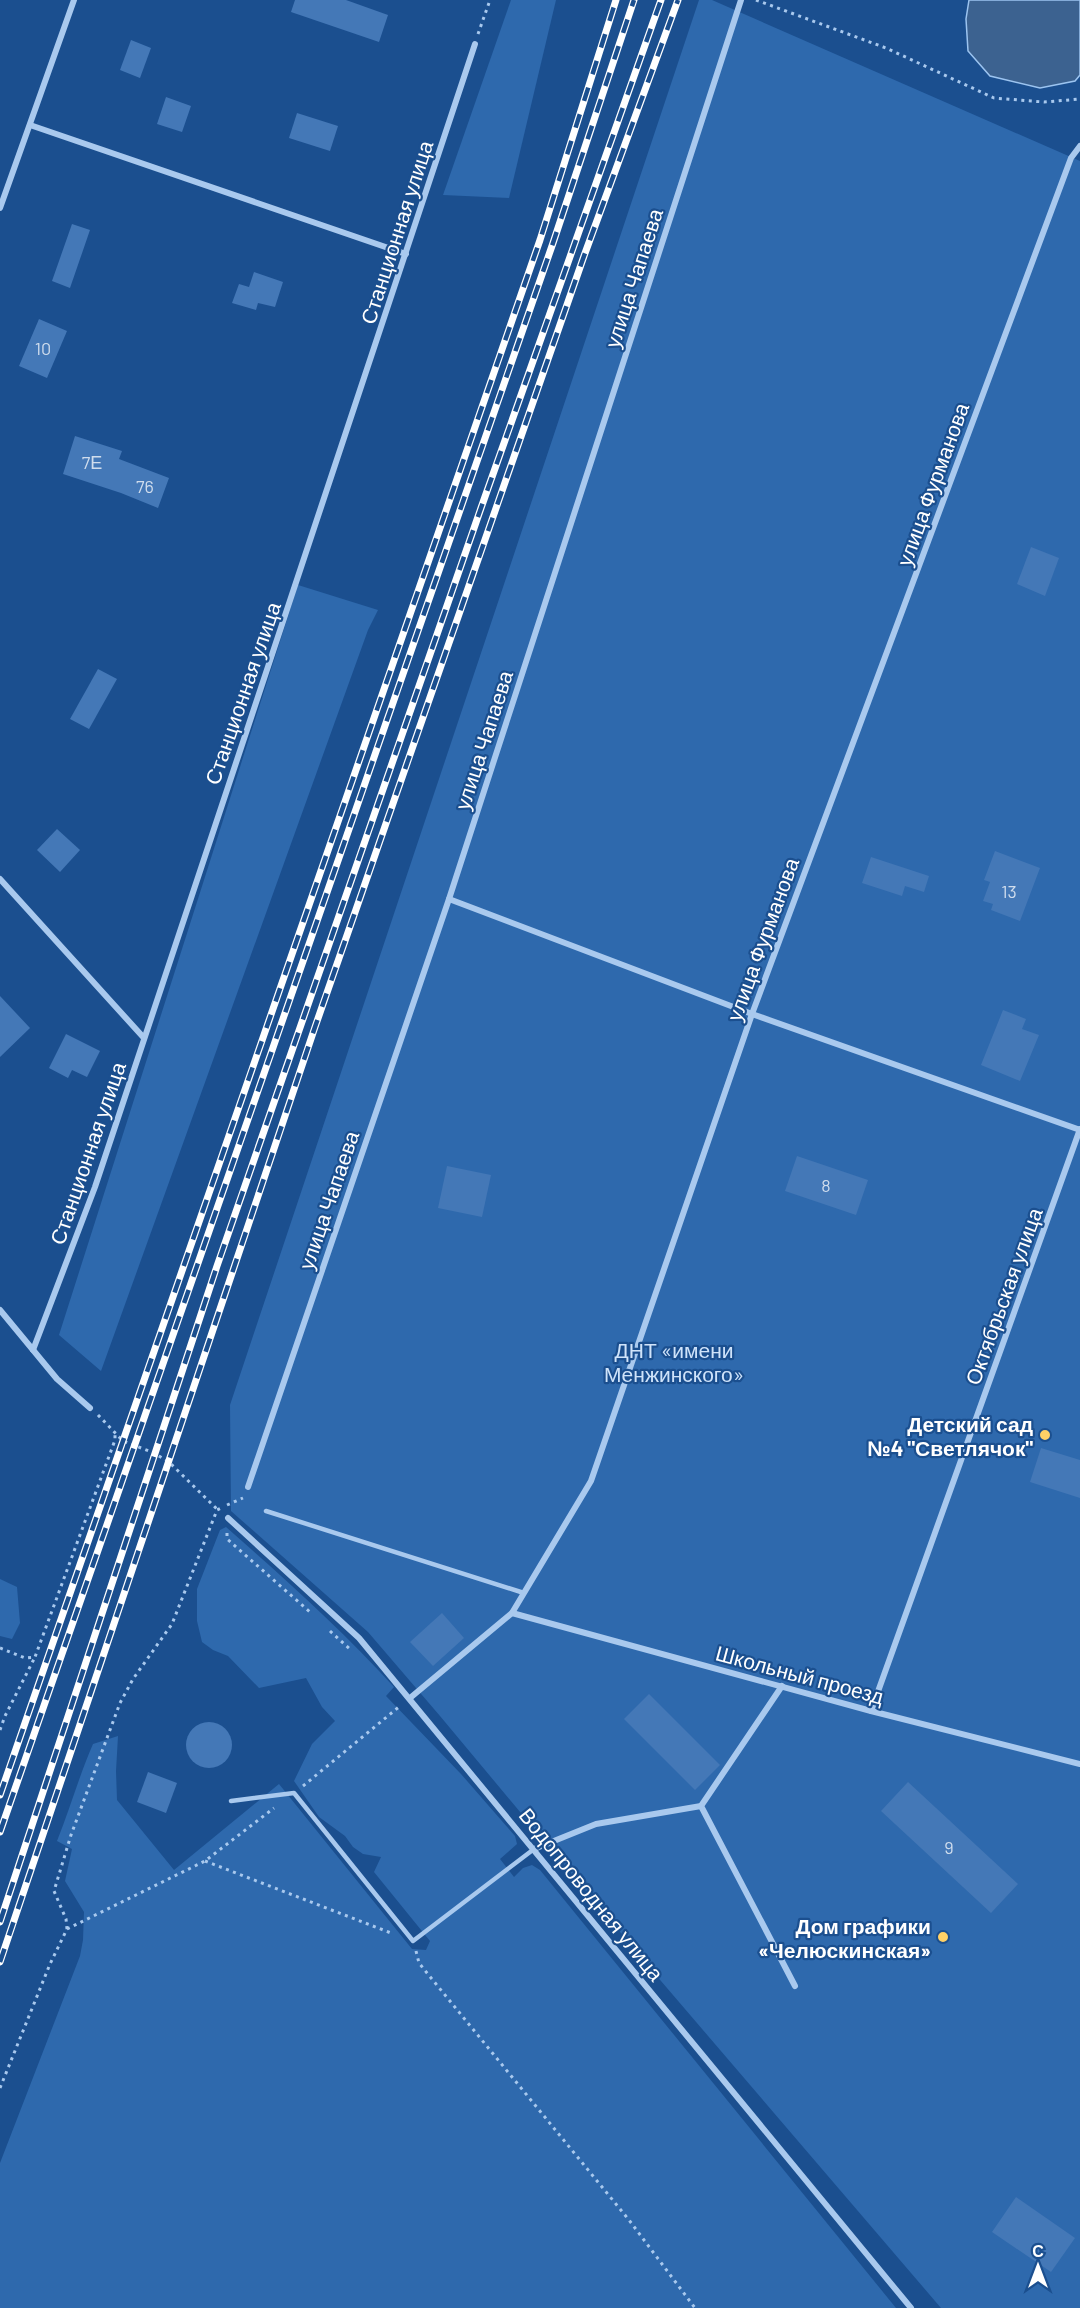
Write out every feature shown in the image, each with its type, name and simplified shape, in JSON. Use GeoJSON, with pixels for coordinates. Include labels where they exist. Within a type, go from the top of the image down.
{"type":"FeatureCollection","features":[{"type":"Feature","properties":{"kind":"street"},"geometry":{"type":"LineString","coordinates":[[0,208],[74,0]]}},
{"type":"Feature","properties":{"kind":"street","name":"улица Чапаева"},"geometry":{"type":"LineString","coordinates":[[248,1487],[448,899],[741,0]]}},
{"type":"Feature","properties":{"kind":"street","name":"Станционная улица"},"geometry":{"type":"LineString","coordinates":[[33,1350],[95,1187],[475,44]]}},
{"type":"Feature","properties":{"kind":"street"},"geometry":{"type":"LineString","coordinates":[[30,125],[406,254]]}},
{"type":"Feature","properties":{"kind":"street","name":"улица Фурманова"},"geometry":{"type":"LineString","coordinates":[[410,1698],[513,1613],[591,1481],[752,1014],[1071,158],[1080,146]]}},
{"type":"Feature","properties":{"kind":"street"},"geometry":{"type":"LineString","coordinates":[[0,879],[144,1038]]}},
{"type":"Feature","properties":{"kind":"street"},"geometry":{"type":"LineString","coordinates":[[448,899],[752,1014],[1080,1130]]}},
{"type":"Feature","properties":{"kind":"street","name":"Октябрьская улица"},"geometry":{"type":"LineString","coordinates":[[872,1711],[1080,1130]]}},
{"type":"Feature","properties":{"kind":"street"},"geometry":{"type":"LineString","coordinates":[[0,1310],[57,1379],[90,1408]]}},
{"type":"Feature","properties":{"kind":"street","name":"Водопроводная улица"},"geometry":{"type":"LineString","coordinates":[[228,1518],[360,1638],[911,2308]]}},
{"type":"Feature","properties":{"kind":"street","name":"Школьный проезд"},"geometry":{"type":"LineString","coordinates":[[513,1613],[872,1711],[1080,1764]]}},
{"type":"Feature","properties":{"kind":"street"},"geometry":{"type":"LineString","coordinates":[[534,1849],[596,1824],[701,1806],[782,1686]]}},
{"type":"Feature","properties":{"kind":"street"},"geometry":{"type":"LineString","coordinates":[[701,1806],[795,1986]]}},
{"type":"Feature","properties":{"kind":"lane"},"geometry":{"type":"LineString","coordinates":[[266,1511],[524,1593]]}},
{"type":"Feature","properties":{"kind":"lane"},"geometry":{"type":"LineString","coordinates":[[231,1801],[294,1793],[413,1941],[534,1849]]}},
{"type":"Feature","properties":{"kind":"path"},"geometry":{"type":"LineString","coordinates":[[475,44],[490,0]]}},
{"type":"Feature","properties":{"kind":"path"},"geometry":{"type":"LineString","coordinates":[[756,0],[886,48],[994,98],[1044,102],[1080,99]]}},
{"type":"Feature","properties":{"kind":"path"},"geometry":{"type":"LineString","coordinates":[[0,2088],[50,1964],[67,1929],[66,1919],[54,1891],[71,1835],[120,1703],[133,1679],[172,1624],[217,1510],[169,1462],[123,1440],[90,1408]]}},
{"type":"Feature","properties":{"kind":"path"},"geometry":{"type":"LineString","coordinates":[[0,1730],[4,1716],[35,1657],[115,1440],[115,1430]]}},
{"type":"Feature","properties":{"kind":"path"},"geometry":{"type":"LineString","coordinates":[[226,1505],[240,1500]]}},
{"type":"Feature","properties":{"kind":"path"},"geometry":{"type":"LineString","coordinates":[[228,1518],[227,1539],[313,1615]]}},
{"type":"Feature","properties":{"kind":"path"},"geometry":{"type":"LineString","coordinates":[[328,1628],[357,1656]]}},
{"type":"Feature","properties":{"kind":"path"},"geometry":{"type":"LineString","coordinates":[[0,1648],[25,1658],[35,1657]]}},
{"type":"Feature","properties":{"kind":"path"},"geometry":{"type":"LineString","coordinates":[[67,1929],[205,1862],[294,1793],[402,1704],[397,1698]]}},
{"type":"Feature","properties":{"kind":"path"},"geometry":{"type":"LineString","coordinates":[[205,1862],[391,1933]]}},
{"type":"Feature","properties":{"kind":"path"},"geometry":{"type":"LineString","coordinates":[[413,1941],[419,1963],[629,2220],[695,2308]]}},
{"type":"Feature","properties":{"kind":"green space"},"geometry":{"type":"Polygon","coordinates":[[[511,0],[556,0],[509,198],[443,195],[511,0]]]}},
{"type":"Feature","properties":{"kind":"green space","name":"ДНТ «имени Менжинского»"},"geometry":{"type":"Polygon","coordinates":[[[699,0],[712,0],[1080,161],[1080,2308],[941,2308],[661,1981],[368,1632],[231,1511],[230,1405],[699,0]]]}},
{"type":"Feature","properties":{"kind":"green space"},"geometry":{"type":"Polygon","coordinates":[[[298,585],[378,610],[368,630],[101,1371],[59,1335],[298,585]]]}},
{"type":"Feature","properties":{"kind":"green space"},"geometry":{"type":"Polygon","coordinates":[[[226,1527],[334,1625],[394,1687],[386,1696],[461,1774],[515,1836],[517,1844],[500,1859],[514,1877],[523,1868],[532,1865],[540,1870],[896,2308],[0,2308],[0,2163],[80,1956],[84,1912],[65,1881],[72,1849],[57,1841],[93,1744],[118,1736],[117,1800],[174,1870],[279,1784],[412,1949],[426,1950],[430,1941],[374,1872],[381,1857],[363,1854],[353,1847],[345,1836],[319,1817],[294,1781],[312,1744],[335,1721],[322,1707],[306,1678],[259,1688],[228,1656],[213,1650],[202,1642],[197,1621],[197,1589],[220,1530],[226,1527]]]}},
{"type":"Feature","properties":{"kind":"green space"},"geometry":{"type":"Polygon","coordinates":[[[0,1579],[17,1587],[20,1623],[12,1639],[0,1636],[0,1579]]]}},
{"type":"Feature","properties":{"kind":"shaded area"},"geometry":{"type":"Polygon","coordinates":[[[969,0],[1080,0],[1080,75],[1075,81],[1040,88],[990,76],[968,51],[966,19],[969,0]]]}},
{"type":"Feature","properties":{"kind":"building"},"geometry":{"type":"Polygon","coordinates":[[[295,0],[346,0],[388,15],[379,42],[291,12],[295,0]]]}},
{"type":"Feature","properties":{"kind":"building"},"geometry":{"type":"Polygon","coordinates":[[[131,40],[151,48],[140,78],[120,70],[131,40]]]}},
{"type":"Feature","properties":{"kind":"building"},"geometry":{"type":"Polygon","coordinates":[[[166,97],[191,106],[182,132],[157,124],[166,97]]]}},
{"type":"Feature","properties":{"kind":"building"},"geometry":{"type":"Polygon","coordinates":[[[297,113],[338,126],[330,151],[289,138],[297,113]]]}},
{"type":"Feature","properties":{"kind":"building"},"geometry":{"type":"Polygon","coordinates":[[[72,224],[90,230],[70,288],[52,281],[72,224]]]}},
{"type":"Feature","properties":{"kind":"building"},"geometry":{"type":"Polygon","coordinates":[[[254,272],[283,282],[275,307],[258,303],[256,310],[232,303],[239,284],[249,287],[254,272]]]}},
{"type":"Feature","properties":{"kind":"building"},"geometry":{"type":"Polygon","coordinates":[[[39,319],[67,331],[47,378],[19,366],[39,319]]]}},
{"type":"Feature","properties":{"kind":"building"},"geometry":{"type":"Polygon","coordinates":[[[75,436],[122,451],[119,459],[169,478],[158,508],[63,474],[75,436]]]}},
{"type":"Feature","properties":{"kind":"building"},"geometry":{"type":"Polygon","coordinates":[[[1031,547],[1059,558],[1045,596],[1017,584],[1031,547]]]}},
{"type":"Feature","properties":{"kind":"building"},"geometry":{"type":"Polygon","coordinates":[[[98,669],[117,679],[89,729],[70,719],[98,669]]]}},
{"type":"Feature","properties":{"kind":"building"},"geometry":{"type":"Polygon","coordinates":[[[57,829],[80,850],[60,872],[37,850],[57,829]]]}},
{"type":"Feature","properties":{"kind":"building"},"geometry":{"type":"Polygon","coordinates":[[[995,851],[1040,868],[1020,921],[991,910],[993,904],[983,901],[990,882],[984,880],[995,851]]]}},
{"type":"Feature","properties":{"kind":"building"},"geometry":{"type":"Polygon","coordinates":[[[871,857],[929,876],[924,892],[905,886],[902,896],[862,883],[871,857]]]}},
{"type":"Feature","properties":{"kind":"building"},"geometry":{"type":"Polygon","coordinates":[[[0,996],[30,1028],[0,1057],[0,996]]]}},
{"type":"Feature","properties":{"kind":"building"},"geometry":{"type":"Polygon","coordinates":[[[1003,1010],[1026,1019],[1022,1029],[1039,1035],[1020,1081],[981,1065],[1003,1010]]]}},
{"type":"Feature","properties":{"kind":"building"},"geometry":{"type":"Polygon","coordinates":[[[66,1034],[100,1051],[87,1077],[72,1070],[68,1078],[49,1068],[66,1034]]]}},
{"type":"Feature","properties":{"kind":"building"},"geometry":{"type":"Polygon","coordinates":[[[797,1156],[868,1180],[856,1215],[785,1191],[797,1156]]]}},
{"type":"Feature","properties":{"kind":"building"},"geometry":{"type":"Polygon","coordinates":[[[447,1166],[491,1175],[482,1217],[438,1208],[447,1166]]]}},
{"type":"Feature","properties":{"kind":"building"},"geometry":{"type":"Polygon","coordinates":[[[1041,1448],[1080,1460],[1080,1498],[1030,1482],[1041,1448]]]}},
{"type":"Feature","properties":{"kind":"building"},"geometry":{"type":"Polygon","coordinates":[[[442,1613],[464,1638],[433,1666],[410,1642],[442,1613]]]}},
{"type":"Feature","properties":{"kind":"building"},"geometry":{"type":"Polygon","coordinates":[[[649,1694],[720,1765],[695,1790],[624,1719],[649,1694]]]}},
{"type":"Feature","properties":{"kind":"building"},"geometry":{"type":"Polygon","coordinates":[[[209,1722],[218,1723],[225,1729],[231,1736],[231,1754],[225,1761],[218,1767],[209,1768],[200,1767],[193,1761],[187,1754],[186,1745],[187,1736],[193,1729],[200,1723],[209,1722]]]}},
{"type":"Feature","properties":{"kind":"building"},"geometry":{"type":"Polygon","coordinates":[[[148,1772],[177,1783],[166,1813],[137,1802],[148,1772]]]}},
{"type":"Feature","properties":{"kind":"building"},"geometry":{"type":"Polygon","coordinates":[[[908,1782],[1018,1884],[991,1913],[881,1811],[908,1782]]]}},
{"type":"Feature","properties":{"kind":"building"},"geometry":{"type":"Polygon","coordinates":[[[1016,2197],[1075,2238],[1051,2272],[992,2232],[1016,2197]]]}},
{"type":"Feature","properties":{"kind":"railway"},"geometry":{"type":"LineString","coordinates":[[0,1795],[540,240],[616,0]]}},
{"type":"Feature","properties":{"kind":"railway"},"geometry":{"type":"LineString","coordinates":[[0,1832],[553,243],[634,0]]}},
{"type":"Feature","properties":{"kind":"railway"},"geometry":{"type":"LineString","coordinates":[[0,1922],[217,1266],[661,0]]}},
{"type":"Feature","properties":{"kind":"railway"},"geometry":{"type":"LineString","coordinates":[[0,1962],[315,1027],[584,256],[678,0]]}},
{"type":"Feature","properties":{"kind":"place","name":"Детский сад №4 \"Светлячок\""},"geometry":{"type":"Point","coordinates":[1045,1435]}},
{"type":"Feature","properties":{"kind":"place","name":"Дом графики «Челюскинская»"},"geometry":{"type":"Point","coordinates":[943,1937]}}]}
